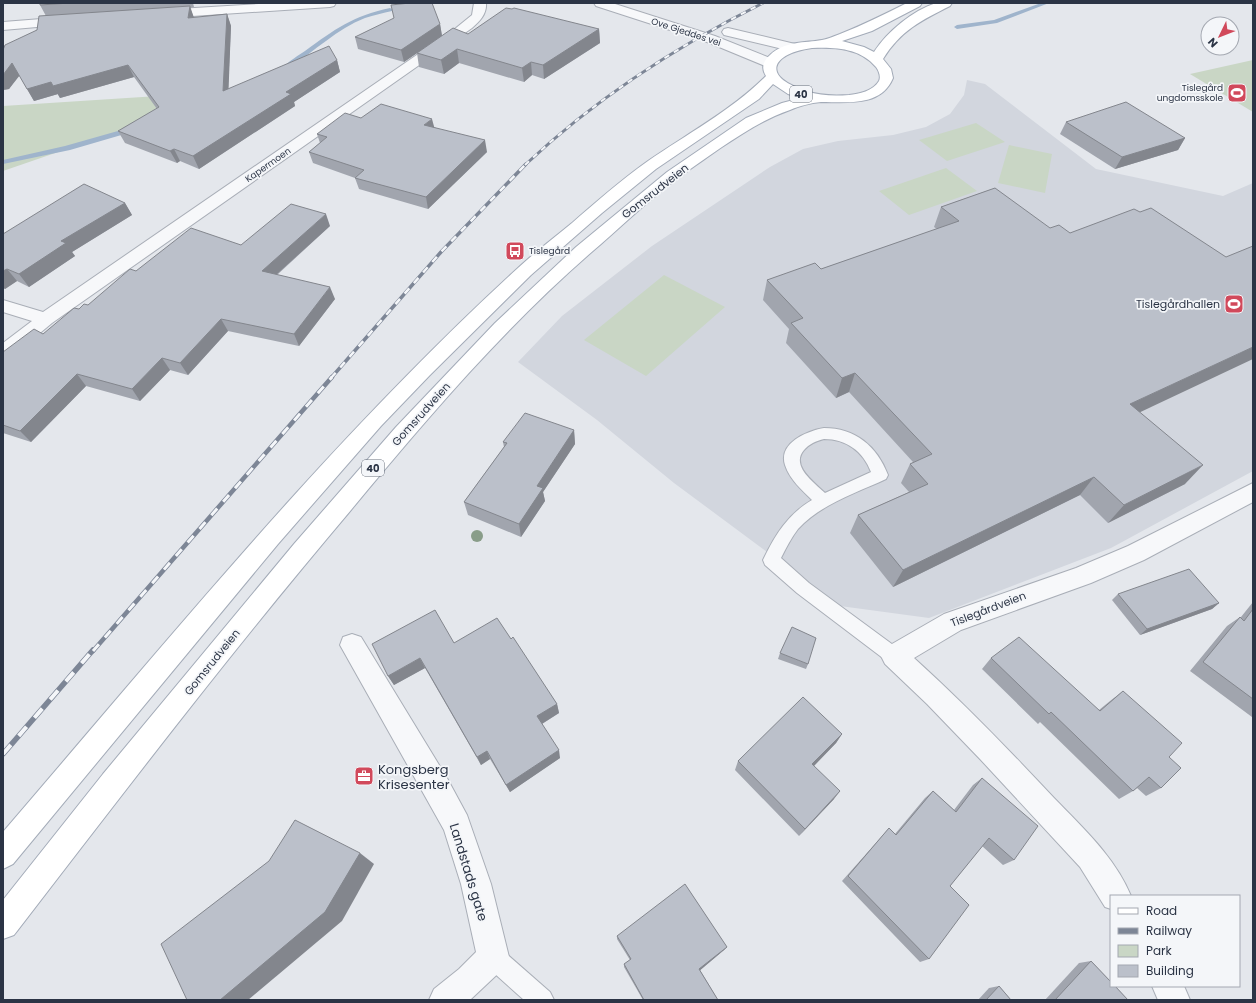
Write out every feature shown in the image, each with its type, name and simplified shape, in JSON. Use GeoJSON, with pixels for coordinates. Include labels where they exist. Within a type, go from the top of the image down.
{"type":"FeatureCollection","features":[{"type":"Feature","properties":{"kind":"main road"},"geometry":{"type":"LineString","coordinates":[[824,44],[868,28],[916,3]]}},
{"type":"Feature","properties":{"kind":"main road"},"geometry":{"type":"LineString","coordinates":[[790,47],[824,44],[855,49],[876,59],[885,44],[898,31],[916,18],[946,3]]}},
{"type":"Feature","properties":{"kind":"main road","name":"Gomsrudveien"},"geometry":{"type":"LineString","coordinates":[[3,854],[270,537],[374,421],[428,365],[525,270],[590,214],[651,166],[749,100],[772,70],[774,57],[790,47]]}},
{"type":"Feature","properties":{"kind":"main road","name":"40"},"geometry":{"type":"LineString","coordinates":[[772,70],[786,88],[807,96],[848,99],[871,93],[880,88],[885,82],[885,69],[876,59]]}},
{"type":"Feature","properties":{"kind":"main road","name":"Gomsrudveien"},"geometry":{"type":"LineString","coordinates":[[3,924],[113,784],[302,552],[403,433],[502,327],[582,251],[646,196],[684,167],[751,121],[787,106],[819,98]]}},
{"type":"Feature","properties":{"kind":"street"},"geometry":{"type":"LineString","coordinates":[[154,15],[330,3]]}},
{"type":"Feature","properties":{"kind":"street","name":"Kapermoen"},"geometry":{"type":"LineString","coordinates":[[3,353],[46,319],[460,31],[479,14],[481,9],[480,3]]}},
{"type":"Feature","properties":{"kind":"street","name":"Ove Gjeddes vei"},"geometry":{"type":"LineString","coordinates":[[600,3],[718,42],[772,70]]}},
{"type":"Feature","properties":{"kind":"street","name":"Ove Gjeddes vei"},"geometry":{"type":"LineString","coordinates":[[637,3],[751,39],[790,47]]}},
{"type":"Feature","properties":{"kind":"street"},"geometry":{"type":"LineString","coordinates":[[3,26],[77,20]]}},
{"type":"Feature","properties":{"kind":"street"},"geometry":{"type":"LineString","coordinates":[[13,38],[18,25]]}},
{"type":"Feature","properties":{"kind":"street"},"geometry":{"type":"LineString","coordinates":[[3,306],[46,319]]}},
{"type":"Feature","properties":{"kind":"street","name":"Tislegårdveien"},"geometry":{"type":"LineString","coordinates":[[894,656],[953,622],[1083,576],[1136,553],[1253,492]]}},
{"type":"Feature","properties":{"kind":"street","name":"Landstads gate"},"geometry":{"type":"LineString","coordinates":[[352,645],[437,788],[457,825],[476,884],[494,957]]}},
{"type":"Feature","properties":{"kind":"street"},"geometry":{"type":"LineString","coordinates":[[894,656],[936,695],[990,749],[1090,857],[1115,895]]}},
{"type":"Feature","properties":{"kind":"street"},"geometry":{"type":"LineString","coordinates":[[445,1000],[470,980],[494,957]]}},
{"type":"Feature","properties":{"kind":"street"},"geometry":{"type":"LineString","coordinates":[[1168,987],[1174,1000]]}},
{"type":"Feature","properties":{"kind":"lane"},"geometry":{"type":"LineString","coordinates":[[824,502],[798,475],[792,462],[795,449],[805,439],[816,434],[829,433],[845,437],[862,446],[873,459],[880,474],[807,512],[796,521],[788,531],[771,560],[809,592],[894,656]]}},
{"type":"Feature","properties":{"kind":"lane"},"geometry":{"type":"LineString","coordinates":[[494,957],[542,1000]]}},
{"type":"Feature","properties":{"kind":"shaded area"},"geometry":{"type":"Polygon","coordinates":[[[967,80],[985,84],[1096,169],[1223,196],[1253,183],[1253,471],[1111,548],[929,618],[840,606],[674,483],[597,420],[518,362],[562,316],[652,246],[770,167],[803,149],[838,141],[893,135],[926,127],[950,114],[964,95],[967,80]]]}},
{"type":"Feature","properties":{"kind":"green space","name":"Tislegård ungdomsskole"},"geometry":{"type":"Polygon","coordinates":[[[1253,60],[1253,112],[1190,74],[1253,60]]]}},
{"type":"Feature","properties":{"kind":"green space"},"geometry":{"type":"Polygon","coordinates":[[[158,96],[154,119],[3,171],[3,106],[158,96]]]}},
{"type":"Feature","properties":{"kind":"green space"},"geometry":{"type":"Polygon","coordinates":[[[976,123],[1005,142],[947,161],[919,140],[976,123]]]}},
{"type":"Feature","properties":{"kind":"green space"},"geometry":{"type":"Polygon","coordinates":[[[1009,145],[1052,154],[1045,193],[998,183],[1009,145]]]}},
{"type":"Feature","properties":{"kind":"green space"},"geometry":{"type":"Polygon","coordinates":[[[946,168],[977,191],[909,215],[879,191],[946,168]]]}},
{"type":"Feature","properties":{"kind":"green space"},"geometry":{"type":"Polygon","coordinates":[[[664,275],[725,307],[646,376],[584,340],[664,275]]]}},
{"type":"Feature","properties":{"kind":"building"},"geometry":{"type":"Polygon","coordinates":[[[40,3],[70,3],[40,5],[40,3]]]}},
{"type":"Feature","properties":{"kind":"building"},"geometry":{"type":"Polygon","coordinates":[[[432,3],[440,24],[401,50],[355,37],[394,18],[391,5],[432,3]]]}},
{"type":"Feature","properties":{"kind":"building"},"geometry":{"type":"Polygon","coordinates":[[[190,6],[188,18],[227,14],[223,91],[329,46],[337,60],[286,92],[291,94],[193,156],[174,149],[170,151],[118,131],[159,107],[128,65],[53,86],[51,82],[27,89],[12,63],[3,75],[3,50],[5,45],[37,30],[39,16],[190,6]]]}},
{"type":"Feature","properties":{"kind":"building"},"geometry":{"type":"Polygon","coordinates":[[[506,8],[514,8],[599,29],[543,65],[531,62],[522,68],[457,49],[441,60],[417,53],[453,28],[468,34],[506,8]]]}},
{"type":"Feature","properties":{"kind":"building"},"geometry":{"type":"Polygon","coordinates":[[[1126,102],[1185,138],[1122,157],[1066,122],[1126,102]]]}},
{"type":"Feature","properties":{"kind":"building"},"geometry":{"type":"Polygon","coordinates":[[[381,104],[432,119],[424,125],[485,140],[426,197],[355,178],[364,170],[309,152],[327,137],[317,134],[345,113],[361,118],[381,104]]]}},
{"type":"Feature","properties":{"kind":"building"},"geometry":{"type":"Polygon","coordinates":[[[84,184],[125,203],[61,241],[66,243],[19,274],[7,269],[3,271],[3,234],[84,184]]]}},
{"type":"Feature","properties":{"kind":"building"},"geometry":{"type":"Polygon","coordinates":[[[995,188],[1050,228],[1059,225],[1070,233],[1134,209],[1140,212],[1151,208],[1226,257],[1253,246],[1253,347],[1130,404],[1203,465],[1124,505],[1094,477],[903,570],[858,515],[928,484],[910,464],[932,454],[855,373],[842,378],[791,323],[803,318],[767,280],[815,263],[821,269],[959,221],[941,207],[995,188]]]}},
{"type":"Feature","properties":{"kind":"building"},"geometry":{"type":"Polygon","coordinates":[[[291,204],[326,214],[262,271],[330,287],[294,334],[221,319],[180,363],[162,358],[132,389],[77,374],[20,431],[3,425],[3,352],[34,329],[43,334],[74,308],[79,309],[84,304],[88,305],[130,269],[136,271],[191,228],[241,245],[291,204]]]}},
{"type":"Feature","properties":{"kind":"building"},"geometry":{"type":"Polygon","coordinates":[[[525,413],[574,430],[537,486],[543,488],[519,524],[464,502],[507,443],[503,442],[525,413]]]}},
{"type":"Feature","properties":{"kind":"building"},"geometry":{"type":"Polygon","coordinates":[[[1189,569],[1219,603],[1147,629],[1118,594],[1189,569]]]}},
{"type":"Feature","properties":{"kind":"building"},"geometry":{"type":"Polygon","coordinates":[[[1253,609],[1253,699],[1203,662],[1240,617],[1244,621],[1253,609]]]}},
{"type":"Feature","properties":{"kind":"building"},"geometry":{"type":"Polygon","coordinates":[[[435,610],[454,643],[497,618],[511,639],[513,637],[557,704],[537,716],[559,750],[506,785],[487,751],[477,757],[420,658],[388,676],[372,644],[435,610]]]}},
{"type":"Feature","properties":{"kind":"building"},"geometry":{"type":"Polygon","coordinates":[[[792,627],[816,638],[808,664],[780,653],[792,627]]]}},
{"type":"Feature","properties":{"kind":"building"},"geometry":{"type":"Polygon","coordinates":[[[1019,637],[1100,711],[1123,691],[1182,743],[1169,757],[1181,768],[1161,788],[1149,777],[1133,791],[1051,712],[1049,714],[991,658],[1019,637]]]}},
{"type":"Feature","properties":{"kind":"building"},"geometry":{"type":"Polygon","coordinates":[[[803,697],[842,734],[812,764],[840,791],[805,829],[738,761],[803,697]]]}},
{"type":"Feature","properties":{"kind":"building"},"geometry":{"type":"Polygon","coordinates":[[[982,778],[1038,826],[1014,860],[989,838],[950,886],[969,905],[929,959],[848,876],[889,828],[896,835],[933,791],[956,812],[982,778]]]}},
{"type":"Feature","properties":{"kind":"building"},"geometry":{"type":"Polygon","coordinates":[[[295,820],[360,853],[325,912],[220,1000],[187,1000],[161,944],[269,861],[295,820]]]}},
{"type":"Feature","properties":{"kind":"building"},"geometry":{"type":"Polygon","coordinates":[[[685,884],[727,947],[699,969],[718,1000],[644,1000],[624,964],[631,959],[617,936],[685,884]]]}},
{"type":"Feature","properties":{"kind":"building"},"geometry":{"type":"Polygon","coordinates":[[[1091,961],[1110,981],[1110,987],[1116,987],[1128,1000],[1055,1000],[1091,961]]]}},
{"type":"Feature","properties":{"kind":"building"},"geometry":{"type":"Polygon","coordinates":[[[999,986],[1011,1000],[986,1000],[999,986]]]}},
{"type":"Feature","properties":{"kind":"waterway"},"geometry":{"type":"LineString","coordinates":[[957,27],[995,22],[1046,3]]}},
{"type":"Feature","properties":{"kind":"waterway"},"geometry":{"type":"LineString","coordinates":[[288,66],[343,27],[363,17],[390,10]]}},
{"type":"Feature","properties":{"kind":"waterway"},"geometry":{"type":"LineString","coordinates":[[3,162],[67,148],[132,129]]}},
{"type":"Feature","properties":{"kind":"railway"},"geometry":{"type":"LineString","coordinates":[[525,165],[580,118],[638,75],[699,37],[763,3]]}},
{"type":"Feature","properties":{"kind":"railway"},"geometry":{"type":"LineString","coordinates":[[331,378],[441,252],[525,165]]}},
{"type":"Feature","properties":{"kind":"railway"},"geometry":{"type":"LineString","coordinates":[[93,651],[332,377]]}},
{"type":"Feature","properties":{"kind":"railway"},"geometry":{"type":"LineString","coordinates":[[3,754],[93,650]]}},
{"type":"Feature","properties":{"kind":"place","name":"Tislegård ungdomsskole"},"geometry":{"type":"Point","coordinates":[1237,93]}},
{"type":"Feature","properties":{"kind":"place","name":"Tislegård"},"geometry":{"type":"Point","coordinates":[515,251]}},
{"type":"Feature","properties":{"kind":"place","name":"Tislegårdhallen"},"geometry":{"type":"Point","coordinates":[1234,304]}},
{"type":"Feature","properties":{"kind":"place","name":"Kongsberg Krisesenter"},"geometry":{"type":"Point","coordinates":[364,776]}}]}
